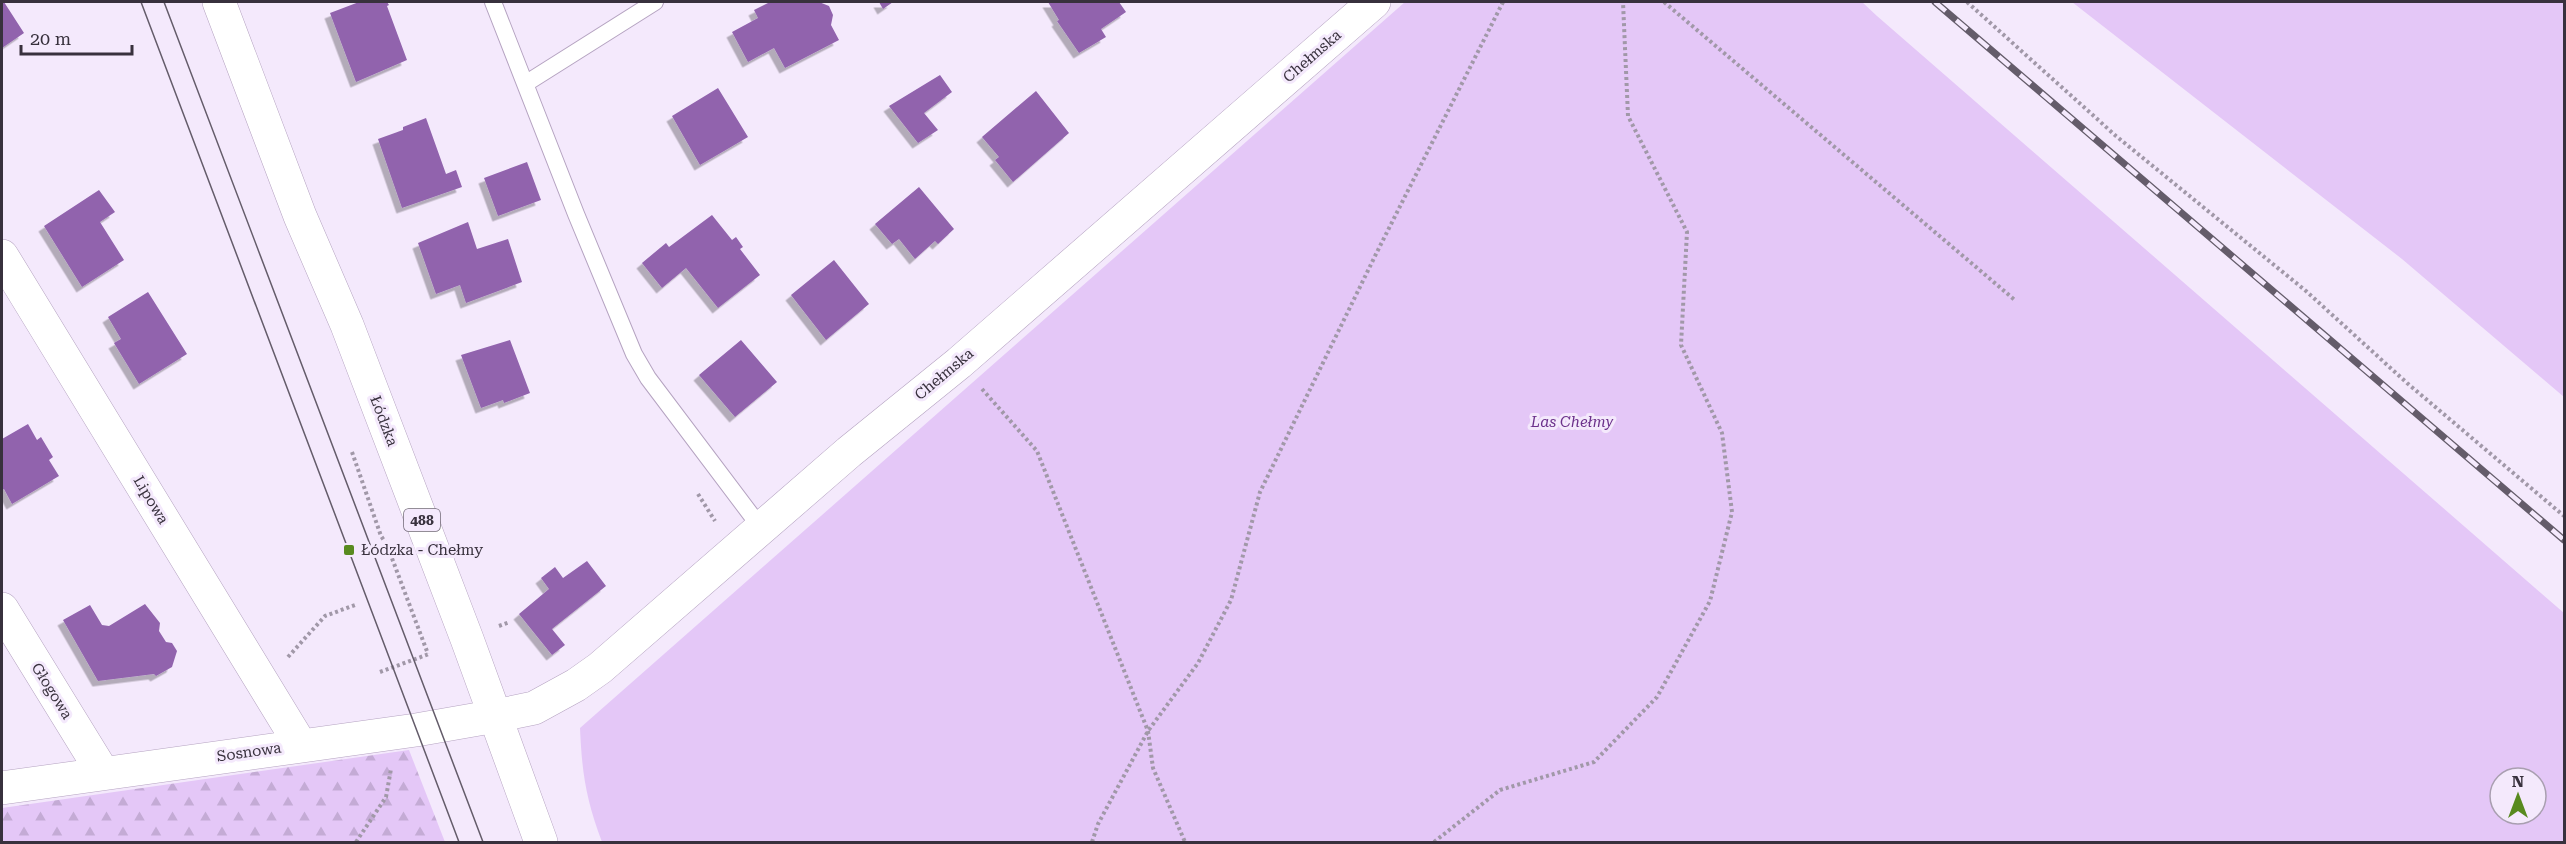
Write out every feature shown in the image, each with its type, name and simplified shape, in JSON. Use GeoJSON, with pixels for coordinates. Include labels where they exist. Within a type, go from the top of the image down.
{"type":"FeatureCollection","features":[{"type":"Feature","properties":{"kind":"street","name":"Łódzka"},"geometry":{"type":"LineString","coordinates":[[219,2],[300,216],[351,336],[496,716],[541,843]]}},
{"type":"Feature","properties":{"kind":"street","name":"Chełmska"},"geometry":{"type":"LineString","coordinates":[[496,716],[534,708],[576,686],[609,660],[761,528],[958,363],[1374,2]]}},
{"type":"Feature","properties":{"kind":"street","name":"Lipowa"},"geometry":{"type":"LineString","coordinates":[[2,256],[300,744]]}},
{"type":"Feature","properties":{"kind":"street","name":"Głogowa"},"geometry":{"type":"LineString","coordinates":[[2,609],[103,773]]}},
{"type":"Feature","properties":{"kind":"street","name":"Sosnowa"},"geometry":{"type":"LineString","coordinates":[[2,788],[300,744],[416,730],[496,716]]}},
{"type":"Feature","properties":{"kind":"lane"},"geometry":{"type":"LineString","coordinates":[[494,2],[634,354],[648,378],[761,528]]}},
{"type":"Feature","properties":{"kind":"lane"},"geometry":{"type":"LineString","coordinates":[[525,84],[654,2]]}},
{"type":"Feature","properties":{"kind":"path"},"geometry":{"type":"LineString","coordinates":[[1092,843],[1098,824],[1148,732],[1198,663],[1231,600],[1260,492],[1377,252],[1503,2]]}},
{"type":"Feature","properties":{"kind":"path"},"geometry":{"type":"LineString","coordinates":[[1434,843],[1500,790],[1594,762],[1657,697],[1710,602],[1732,512],[1722,433],[1681,345],[1687,232],[1629,116],[1623,2]]}},
{"type":"Feature","properties":{"kind":"path"},"geometry":{"type":"LineString","coordinates":[[1664,2],[2016,301]]}},
{"type":"Feature","properties":{"kind":"path"},"geometry":{"type":"LineString","coordinates":[[1967,2],[2116,136],[2306,291],[2407,383],[2565,516]]}},
{"type":"Feature","properties":{"kind":"path"},"geometry":{"type":"LineString","coordinates":[[958,363],[1037,451],[1148,732],[1153,768],[1185,843]]}},
{"type":"Feature","properties":{"kind":"path"},"geometry":{"type":"LineString","coordinates":[[352,452],[381,536],[387,545],[428,654]]}},
{"type":"Feature","properties":{"kind":"path"},"geometry":{"type":"LineString","coordinates":[[262,684],[326,616],[355,605]]}},
{"type":"Feature","properties":{"kind":"path"},"geometry":{"type":"LineString","coordinates":[[380,672],[438,650]]}},
{"type":"Feature","properties":{"kind":"path"},"geometry":{"type":"LineString","coordinates":[[356,843],[386,797],[391,768]]}},
{"type":"Feature","properties":{"kind":"green space","name":"Las Chełmy"},"geometry":{"type":"Polygon","coordinates":[[[1405,2],[1862,2],[2564,613],[2564,842],[602,842],[592,813],[582,759],[580,728],[1405,2]]]}},
{"type":"Feature","properties":{"kind":"green space"},"geometry":{"type":"Polygon","coordinates":[[[2072,2],[2564,2],[2564,397],[2402,259],[2072,2]]]}},
{"type":"Feature","properties":{"kind":"green space"},"geometry":{"type":"Polygon","coordinates":[[[409,750],[445,842],[2,842],[2,808],[409,750]]]}},
{"type":"Feature","properties":{"kind":"building"},"geometry":{"type":"Polygon","coordinates":[[[2,2],[24,33],[2,48],[2,2]]]}},
{"type":"Feature","properties":{"kind":"building"},"geometry":{"type":"Polygon","coordinates":[[[359,2],[387,2],[407,60],[356,82],[330,13],[359,2]]]}},
{"type":"Feature","properties":{"kind":"building"},"geometry":{"type":"Polygon","coordinates":[[[770,2],[819,2],[829,6],[833,15],[831,25],[839,40],[785,68],[774,48],[748,62],[732,32],[758,18],[754,10],[770,2]]]}},
{"type":"Feature","properties":{"kind":"building"},"geometry":{"type":"Polygon","coordinates":[[[879,2],[893,2],[883,9],[879,2]]]}},
{"type":"Feature","properties":{"kind":"building"},"geometry":{"type":"Polygon","coordinates":[[[1048,2],[1119,2],[1126,12],[1101,29],[1106,37],[1079,53],[1057,21],[1059,20],[1048,2]]]}},
{"type":"Feature","properties":{"kind":"building"},"geometry":{"type":"Polygon","coordinates":[[[940,75],[952,92],[924,113],[938,130],[918,143],[889,106],[940,75]]]}},
{"type":"Feature","properties":{"kind":"building"},"geometry":{"type":"Polygon","coordinates":[[[718,88],[748,137],[700,165],[672,116],[718,88]]]}},
{"type":"Feature","properties":{"kind":"building"},"geometry":{"type":"Polygon","coordinates":[[[1036,91],[1069,133],[1013,182],[995,160],[999,157],[982,137],[1036,91]]]}},
{"type":"Feature","properties":{"kind":"building"},"geometry":{"type":"Polygon","coordinates":[[[426,118],[446,174],[456,170],[462,187],[402,208],[378,139],[426,118]]]}},
{"type":"Feature","properties":{"kind":"building"},"geometry":{"type":"Polygon","coordinates":[[[527,162],[541,200],[498,216],[484,178],[527,162]]]}},
{"type":"Feature","properties":{"kind":"building"},"geometry":{"type":"Polygon","coordinates":[[[919,187],[954,229],[938,244],[935,241],[915,259],[899,239],[892,244],[875,224],[919,187]]]}},
{"type":"Feature","properties":{"kind":"building"},"geometry":{"type":"Polygon","coordinates":[[[99,190],[115,212],[100,222],[124,260],[82,287],[44,226],[99,190]]]}},
{"type":"Feature","properties":{"kind":"building"},"geometry":{"type":"Polygon","coordinates":[[[712,215],[732,240],[736,237],[743,247],[740,249],[760,275],[718,308],[686,268],[662,288],[642,263],[666,243],[669,247],[712,215]]]}},
{"type":"Feature","properties":{"kind":"building"},"geometry":{"type":"Polygon","coordinates":[[[468,222],[477,249],[508,239],[522,282],[466,303],[460,285],[436,294],[418,243],[468,222]]]}},
{"type":"Feature","properties":{"kind":"building"},"geometry":{"type":"Polygon","coordinates":[[[834,260],[869,304],[826,340],[791,295],[834,260]]]}},
{"type":"Feature","properties":{"kind":"building"},"geometry":{"type":"Polygon","coordinates":[[[148,292],[187,354],[139,384],[114,343],[121,339],[108,317],[148,292]]]}},
{"type":"Feature","properties":{"kind":"building"},"geometry":{"type":"Polygon","coordinates":[[[510,340],[530,393],[504,403],[503,400],[481,408],[461,355],[510,340]]]}},
{"type":"Feature","properties":{"kind":"building"},"geometry":{"type":"Polygon","coordinates":[[[741,340],[777,382],[735,417],[699,375],[741,340]]]}},
{"type":"Feature","properties":{"kind":"building"},"geometry":{"type":"Polygon","coordinates":[[[28,424],[37,440],[41,437],[53,457],[49,460],[59,476],[12,504],[4,489],[2,490],[2,439],[28,424]]]}},
{"type":"Feature","properties":{"kind":"building"},"geometry":{"type":"Polygon","coordinates":[[[587,561],[606,586],[552,629],[565,645],[552,655],[519,614],[549,589],[541,578],[555,567],[563,578],[587,561]]]}},
{"type":"Feature","properties":{"kind":"building"},"geometry":{"type":"Polygon","coordinates":[[[145,604],[160,623],[159,631],[166,642],[172,643],[177,651],[172,667],[156,676],[154,674],[98,681],[63,620],[90,605],[102,625],[109,626],[145,604]]]}},
{"type":"Feature","properties":{"kind":"tram line"},"geometry":{"type":"LineString","coordinates":[[141,2],[459,842]]}},
{"type":"Feature","properties":{"kind":"tram line"},"geometry":{"type":"LineString","coordinates":[[164,2],[483,842]]}},
{"type":"Feature","properties":{"kind":"railway"},"geometry":{"type":"LineString","coordinates":[[1935,2],[2564,540]]}},
{"type":"Feature","properties":{"kind":"place","name":"Łódzka - Chełmy"},"geometry":{"type":"Point","coordinates":[349,550]}}]}
